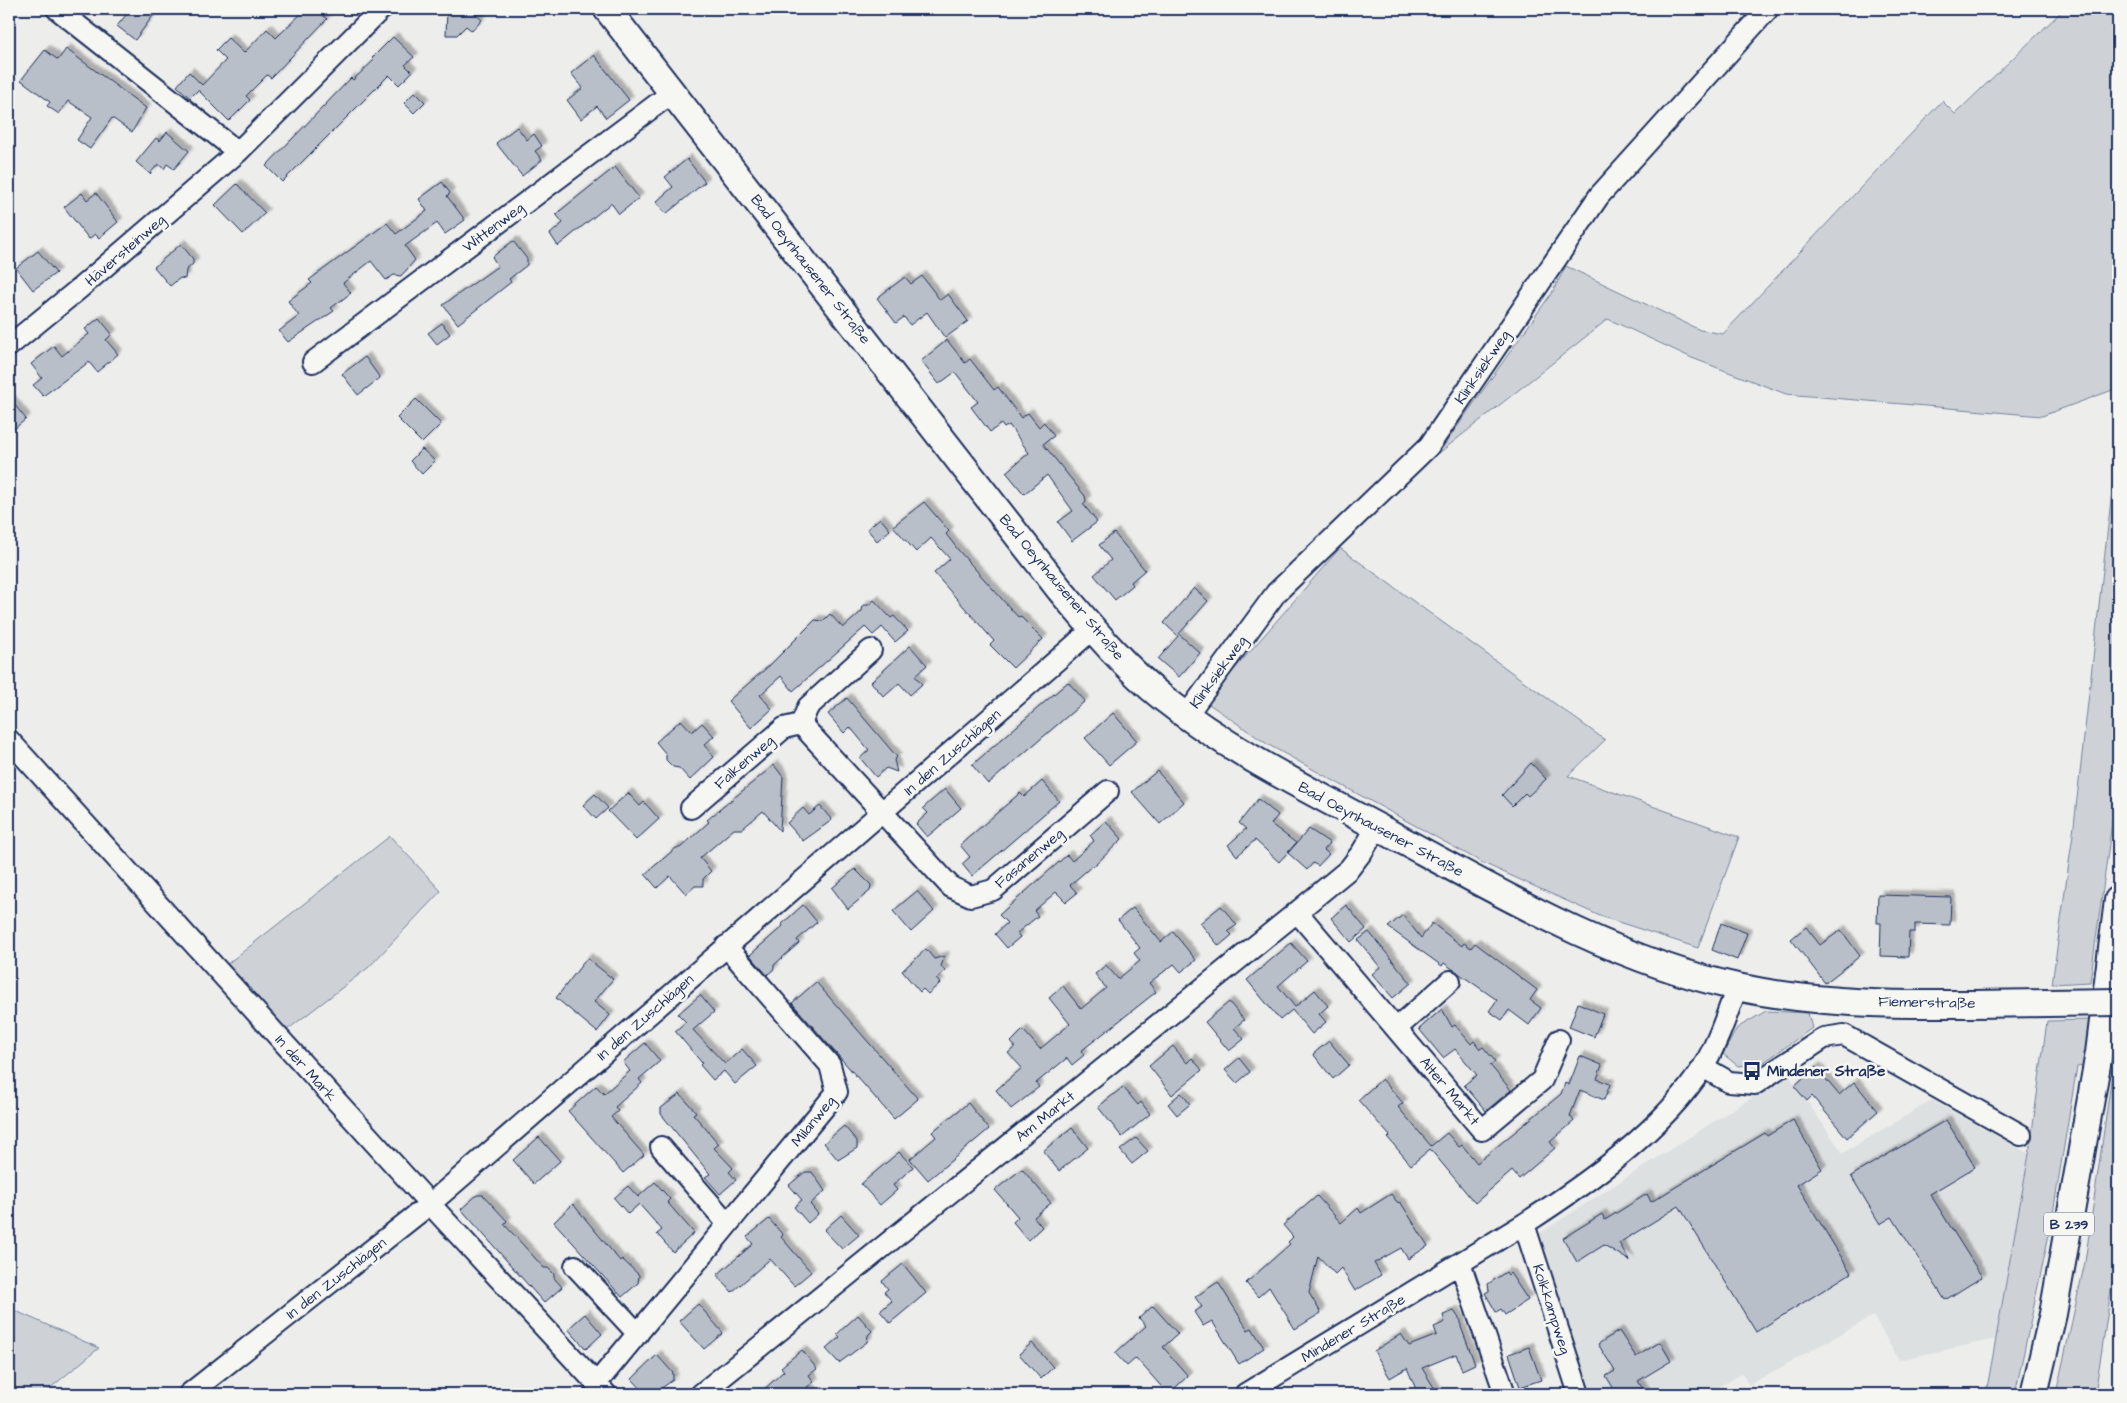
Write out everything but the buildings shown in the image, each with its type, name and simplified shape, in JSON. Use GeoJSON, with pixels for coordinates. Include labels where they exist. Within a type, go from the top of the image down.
{"type":"FeatureCollection","features":[{"type":"Feature","properties":{"kind":"main road","name":"Bad Oeynhausener Straße"},"geometry":{"type":"LineString","coordinates":[[607,9],[1060,590],[1093,629],[1136,674],[1186,716],[1288,778],[1502,894],[1590,936],[1646,960],[1691,975],[1737,987]]}},
{"type":"Feature","properties":{"kind":"main road","name":"B 239"},"geometry":{"type":"LineString","coordinates":[[2034,1394],[2053,1314],[2098,1063],[2118,900]]}},
{"type":"Feature","properties":{"kind":"main road","name":"Fiemerstraße"},"geometry":{"type":"LineString","coordinates":[[1737,987],[1769,993],[1844,1000],[1949,1004],[2118,1002]]}},
{"type":"Feature","properties":{"kind":"street"},"geometry":{"type":"LineString","coordinates":[[57,9],[238,152]]}},
{"type":"Feature","properties":{"kind":"street","name":"Häversteinweg"},"geometry":{"type":"LineString","coordinates":[[9,346],[80,288],[238,152],[381,9]]}},
{"type":"Feature","properties":{"kind":"street","name":"Klinksiekweg"},"geometry":{"type":"LineString","coordinates":[[1186,716],[1276,593],[1429,446],[1599,196],[1768,9]]}},
{"type":"Feature","properties":{"kind":"street","name":"Wittenweg"},"geometry":{"type":"LineString","coordinates":[[313,362],[673,92]]}},
{"type":"Feature","properties":{"kind":"street","name":"In den Zuschlägen"},"geometry":{"type":"LineString","coordinates":[[189,1394],[430,1204],[1093,629]]}},
{"type":"Feature","properties":{"kind":"street"},"geometry":{"type":"LineString","coordinates":[[871,650],[808,707],[801,724],[884,811]]}},
{"type":"Feature","properties":{"kind":"street","name":"Falkenweg"},"geometry":{"type":"LineString","coordinates":[[692,808],[784,728],[801,724]]}},
{"type":"Feature","properties":{"kind":"street","name":"In der Mark"},"geometry":{"type":"LineString","coordinates":[[9,740],[430,1204],[601,1389]]}},
{"type":"Feature","properties":{"kind":"street","name":"Fasanenweg"},"geometry":{"type":"LineString","coordinates":[[884,811],[951,887],[971,896],[993,890],[1108,791]]}},
{"type":"Feature","properties":{"kind":"street","name":"Am Markt"},"geometry":{"type":"LineString","coordinates":[[701,1394],[1349,869],[1362,852],[1376,827]]}},
{"type":"Feature","properties":{"kind":"street","name":"Alter Markt"},"geometry":{"type":"LineString","coordinates":[[1297,912],[1482,1130],[1542,1080],[1559,1040]]}},
{"type":"Feature","properties":{"kind":"street","name":"Milanweg"},"geometry":{"type":"LineString","coordinates":[[601,1389],[638,1334],[837,1092],[830,1065],[726,946]]}},
{"type":"Feature","properties":{"kind":"street"},"geometry":{"type":"LineString","coordinates":[[1397,1028],[1450,981]]}},
{"type":"Feature","properties":{"kind":"street","name":"Mindener Straße"},"geometry":{"type":"LineString","coordinates":[[1245,1394],[1524,1224],[1566,1197],[1606,1167],[1670,1107],[1703,1067],[1716,1042],[1737,987]]}},
{"type":"Feature","properties":{"kind":"street"},"geometry":{"type":"LineString","coordinates":[[1703,1067],[1729,1082],[1755,1084],[1824,1038],[1844,1035],[2021,1135]]}},
{"type":"Feature","properties":{"kind":"street"},"geometry":{"type":"LineString","coordinates":[[661,1147],[728,1224]]}},
{"type":"Feature","properties":{"kind":"street","name":"Kolkkampweg"},"geometry":{"type":"LineString","coordinates":[[1524,1224],[1579,1394]]}},
{"type":"Feature","properties":{"kind":"street"},"geometry":{"type":"LineString","coordinates":[[1460,1263],[1505,1394]]}},
{"type":"Feature","properties":{"kind":"street"},"geometry":{"type":"LineString","coordinates":[[575,1266],[638,1334]]}},
{"type":"Feature","properties":{"kind":"shaded area"},"geometry":{"type":"Polygon","coordinates":[[[2064,9],[2118,9],[2118,388],[2042,416],[1786,394],[1692,358],[1608,319],[1438,454],[1553,291],[1566,266],[1700,330],[1723,334],[1942,101],[1955,114],[2064,9]]]}},
{"type":"Feature","properties":{"kind":"shaded area"},"geometry":{"type":"Polygon","coordinates":[[[2118,438],[2118,779],[2090,982],[2052,984],[2073,834],[2118,438]]]}},
{"type":"Feature","properties":{"kind":"shaded area"},"geometry":{"type":"Polygon","coordinates":[[[1340,548],[1605,740],[1568,776],[1739,837],[1698,948],[1600,916],[1483,863],[1267,744],[1206,702],[1340,548]]]}},
{"type":"Feature","properties":{"kind":"shaded area"},"geometry":{"type":"Polygon","coordinates":[[[390,836],[441,891],[369,967],[287,1030],[226,965],[390,836]]]}},
{"type":"Feature","properties":{"kind":"shaded area"},"geometry":{"type":"Polygon","coordinates":[[[1766,1011],[1808,1013],[1812,1028],[1763,1063],[1738,1066],[1723,1054],[1737,1028],[1766,1011]]]}},
{"type":"Feature","properties":{"kind":"shaded area"},"geometry":{"type":"Polygon","coordinates":[[[2091,1020],[2085,1066],[2077,1067],[2051,1225],[2015,1394],[1986,1394],[2029,1154],[2047,1021],[2091,1020]]]}},
{"type":"Feature","properties":{"kind":"shaded area"},"geometry":{"type":"Polygon","coordinates":[[[2118,1033],[2118,1246],[2095,1394],[2056,1394],[2085,1262],[2118,1033]]]}},
{"type":"Feature","properties":{"kind":"shaded area"},"geometry":{"type":"Polygon","coordinates":[[[1788,1074],[1843,1153],[1932,1100],[2029,1154],[1996,1339],[1899,1360],[1873,1316],[1749,1385],[1742,1374],[1705,1394],[1588,1394],[1540,1233],[1788,1074]]]}},
{"type":"Feature","properties":{"kind":"shaded area"},"geometry":{"type":"Polygon","coordinates":[[[9,1308],[99,1348],[43,1394],[9,1394],[9,1308]]]}},
{"type":"Feature","properties":{"kind":"place","name":"Mindener Straße"},"geometry":{"type":"Point","coordinates":[1752,1071]}}]}
